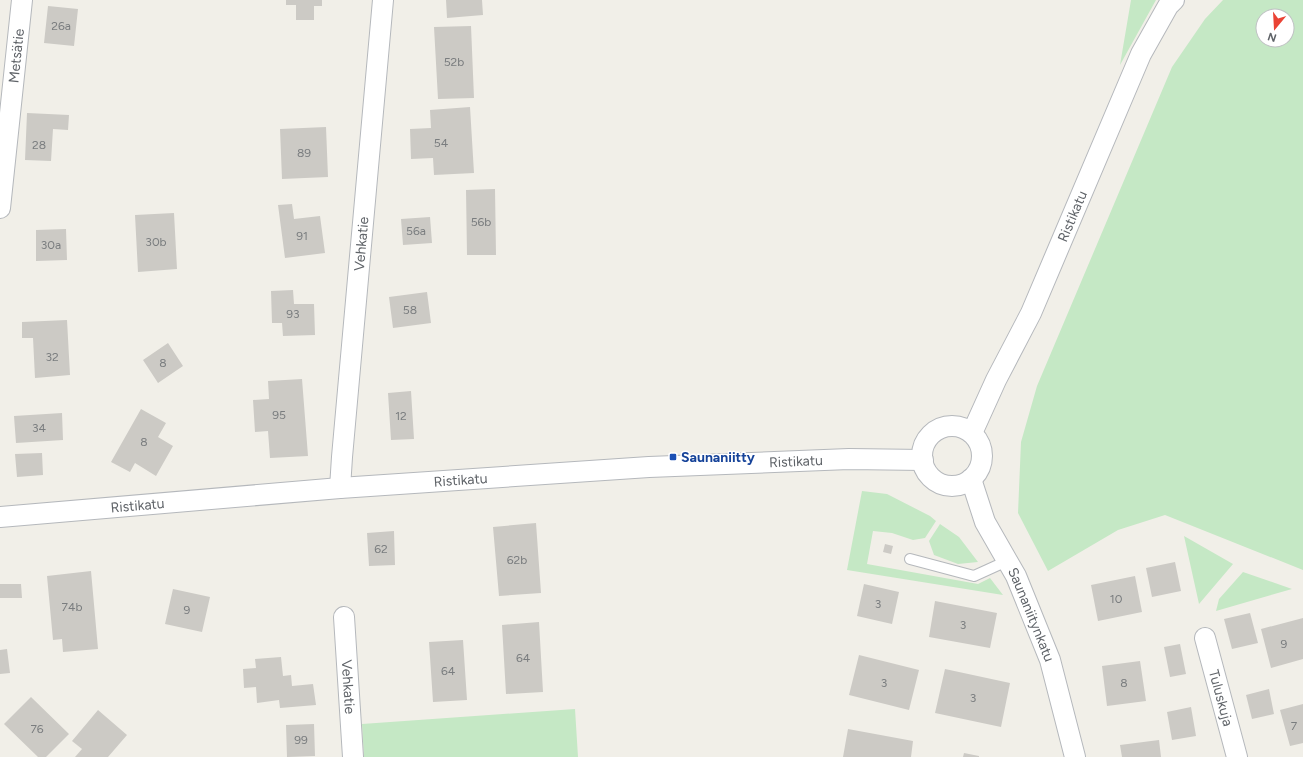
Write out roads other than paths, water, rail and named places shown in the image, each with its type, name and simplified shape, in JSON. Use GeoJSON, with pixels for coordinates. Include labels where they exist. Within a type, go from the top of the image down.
{"type":"FeatureCollection","features":[{"type":"Feature","properties":{"kind":"street","name":"Metsätie"},"geometry":{"type":"LineString","coordinates":[[0,208],[22,0]]}},
{"type":"Feature","properties":{"kind":"street","name":"Vehkatie"},"geometry":{"type":"LineString","coordinates":[[340,488],[383,0]]}},
{"type":"Feature","properties":{"kind":"street","name":"Ristikatu"},"geometry":{"type":"LineString","coordinates":[[972,433],[996,380],[1031,313],[1141,54],[1168,6],[1174,0]]}},
{"type":"Feature","properties":{"kind":"street"},"geometry":{"type":"LineString","coordinates":[[948,426],[958,426],[972,433],[980,445],[982,460],[979,470],[971,479],[962,484],[948,485],[938,482],[932,478],[926,470],[923,460],[923,452],[926,441],[932,433],[948,426]]}},
{"type":"Feature","properties":{"kind":"street","name":"Ristikatu"},"geometry":{"type":"LineString","coordinates":[[0,517],[340,488],[649,467],[849,459],[923,460]]}},
{"type":"Feature","properties":{"kind":"street","name":"Saunaniitynkatu"},"geometry":{"type":"LineString","coordinates":[[971,479],[985,522],[1016,576],[1050,660],[1075,757]]}},
{"type":"Feature","properties":{"kind":"street","name":"Vehkatie"},"geometry":{"type":"LineString","coordinates":[[344,617],[353,757]]}},
{"type":"Feature","properties":{"kind":"street","name":"Tuluskuja"},"geometry":{"type":"LineString","coordinates":[[1205,638],[1237,757]]}},
{"type":"Feature","properties":{"kind":"lane"},"geometry":{"type":"LineString","coordinates":[[910,559],[974,576],[1007,560]]}},
{"type":"Feature","properties":{"kind":"place","name":"Saunaniitty"},"geometry":{"type":"Point","coordinates":[673,457]}}]}
